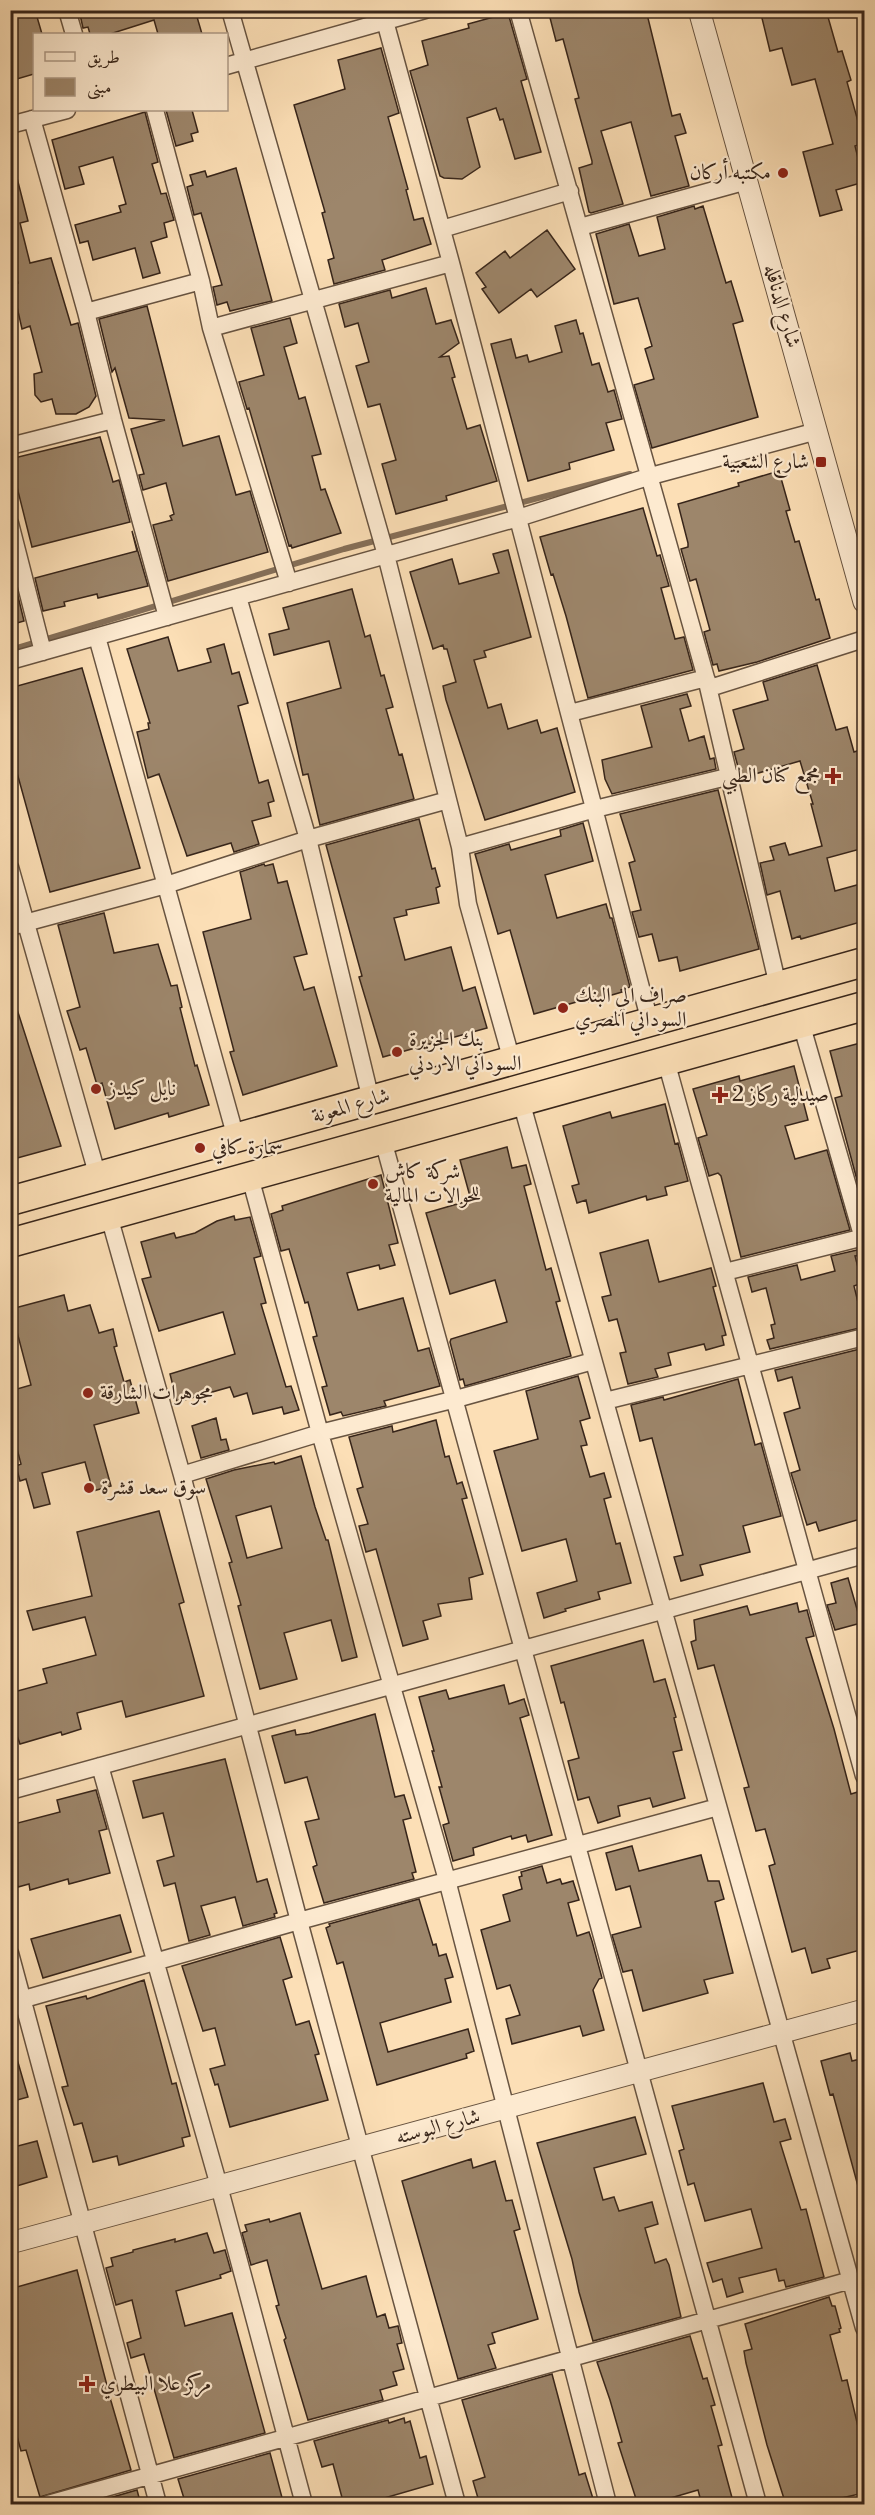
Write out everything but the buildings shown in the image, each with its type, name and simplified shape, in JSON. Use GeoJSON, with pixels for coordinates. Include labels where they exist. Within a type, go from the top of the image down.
{"type":"FeatureCollection","features":[{"type":"Feature","properties":{"kind":"highway","name":"شارع المعونة"},"geometry":{"type":"LineString","coordinates":[[10,1201],[864,962]]}},
{"type":"Feature","properties":{"kind":"highway","name":"شارع المعونة"},"geometry":{"type":"LineString","coordinates":[[10,1243],[864,1006]]}},
{"type":"Feature","properties":{"kind":"street"},"geometry":{"type":"LineString","coordinates":[[67,10],[74,33]]}},
{"type":"Feature","properties":{"kind":"street"},"geometry":{"type":"LineString","coordinates":[[230,10],[386,555],[460,847],[468,904],[512,1061]]}},
{"type":"Feature","properties":{"kind":"street"},"geometry":{"type":"LineString","coordinates":[[228,65],[383,16],[425,10]]}},
{"type":"Feature","properties":{"kind":"street"},"geometry":{"type":"LineString","coordinates":[[518,10],[706,678],[778,986]]}},
{"type":"Feature","properties":{"kind":"street","name":"شارع الدناقله"},"geometry":{"type":"LineString","coordinates":[[699,10],[864,602]]}},
{"type":"Feature","properties":{"kind":"street"},"geometry":{"type":"LineString","coordinates":[[383,16],[451,262],[650,1022]]}},
{"type":"Feature","properties":{"kind":"street"},"geometry":{"type":"LineString","coordinates":[[10,125],[64,111]]}},
{"type":"Feature","properties":{"kind":"street"},"geometry":{"type":"LineString","coordinates":[[155,111],[201,281],[211,328],[289,583]]}},
{"type":"Feature","properties":{"kind":"street"},"geometry":{"type":"LineString","coordinates":[[32,119],[167,617]]}},
{"type":"Feature","properties":{"kind":"street"},"geometry":{"type":"LineString","coordinates":[[580,227],[747,181]]}},
{"type":"Feature","properties":{"kind":"street"},"geometry":{"type":"LineString","coordinates":[[442,229],[570,191]]}},
{"type":"Feature","properties":{"kind":"street"},"geometry":{"type":"LineString","coordinates":[[211,328],[451,262]]}},
{"type":"Feature","properties":{"kind":"street"},"geometry":{"type":"LineString","coordinates":[[86,312],[201,281]]}},
{"type":"Feature","properties":{"kind":"street"},"geometry":{"type":"LineString","coordinates":[[10,446],[113,420]]}},
{"type":"Feature","properties":{"kind":"street"},"geometry":{"type":"LineString","coordinates":[[10,661],[518,518],[651,476],[817,431]]}},
{"type":"Feature","properties":{"kind":"street"},"geometry":{"type":"LineString","coordinates":[[10,523],[43,652]]}},
{"type":"Feature","properties":{"kind":"street"},"geometry":{"type":"LineString","coordinates":[[238,597],[308,839],[372,1100]]}},
{"type":"Feature","properties":{"kind":"street"},"geometry":{"type":"LineString","coordinates":[[97,637],[236,1138]]}},
{"type":"Feature","properties":{"kind":"street"},"geometry":{"type":"LineString","coordinates":[[706,678],[710,688],[864,639]]}},
{"type":"Feature","properties":{"kind":"street"},"geometry":{"type":"LineString","coordinates":[[570,713],[706,678]]}},
{"type":"Feature","properties":{"kind":"street"},"geometry":{"type":"LineString","coordinates":[[460,847],[595,809],[730,776]]}},
{"type":"Feature","properties":{"kind":"street"},"geometry":{"type":"LineString","coordinates":[[18,925],[166,885],[308,839],[448,800]]}},
{"type":"Feature","properties":{"kind":"street"},"geometry":{"type":"LineString","coordinates":[[10,867],[18,925],[98,1177]]}},
{"type":"Feature","properties":{"kind":"street"},"geometry":{"type":"LineString","coordinates":[[725,1272],[864,1239],[801,1023]]}},
{"type":"Feature","properties":{"kind":"street"},"geometry":{"type":"LineString","coordinates":[[666,1061],[864,1776]]}},
{"type":"Feature","properties":{"kind":"street"},"geometry":{"type":"LineString","coordinates":[[521,1101],[864,2328]]}},
{"type":"Feature","properties":{"kind":"street"},"geometry":{"type":"LineString","coordinates":[[383,1140],[758,2505]]}},
{"type":"Feature","properties":{"kind":"street"},"geometry":{"type":"LineString","coordinates":[[250,1177],[447,1881],[608,2505]]}},
{"type":"Feature","properties":{"kind":"street"},"geometry":{"type":"LineString","coordinates":[[109,1216],[182,1475],[299,1921],[430,2398],[457,2505]]}},
{"type":"Feature","properties":{"kind":"street"},"geometry":{"type":"LineString","coordinates":[[605,1401],[864,1338]]}},
{"type":"Feature","properties":{"kind":"street"},"geometry":{"type":"LineString","coordinates":[[182,1475],[320,1433],[456,1400],[593,1360]]}},
{"type":"Feature","properties":{"kind":"street"},"geometry":{"type":"LineString","coordinates":[[10,1791],[864,1554]]}},
{"type":"Feature","properties":{"kind":"street"},"geometry":{"type":"LineString","coordinates":[[100,1766],[219,2186],[304,2505]]}},
{"type":"Feature","properties":{"kind":"street"},"geometry":{"type":"LineString","coordinates":[[17,2002],[299,1921],[718,1807]]}},
{"type":"Feature","properties":{"kind":"street"},"geometry":{"type":"LineString","coordinates":[[10,1953],[17,2002],[83,2223],[158,2505]]}},
{"type":"Feature","properties":{"kind":"street","name":"شارع البوسته"},"geometry":{"type":"LineString","coordinates":[[10,2243],[864,2010]]}},
{"type":"Feature","properties":{"kind":"street"},"geometry":{"type":"LineString","coordinates":[[48,2505],[851,2280]]}},
{"type":"Feature","properties":{"kind":"waterway"},"geometry":{"type":"LineString","coordinates":[[10,650],[344,549],[630,474]]}},
{"type":"Feature","properties":{"kind":"place","name":"مكتبه أركان"},"geometry":{"type":"Point","coordinates":[783,173]}},
{"type":"Feature","properties":{"kind":"place","name":"شارع الشعبية"},"geometry":{"type":"Point","coordinates":[821,462]}},
{"type":"Feature","properties":{"kind":"place","name":"مجمع كنان الطبي"},"geometry":{"type":"Point","coordinates":[833,776]}},
{"type":"Feature","properties":{"kind":"place","name":"صراف الي البنك السوداني المصري"},"geometry":{"type":"Point","coordinates":[563,1008]}},
{"type":"Feature","properties":{"kind":"place","name":"بنك الجزيرة السوداني الاردني"},"geometry":{"type":"Point","coordinates":[397,1052]}},
{"type":"Feature","properties":{"kind":"place","name":"نايل كيدز"},"geometry":{"type":"Point","coordinates":[96,1089]}},
{"type":"Feature","properties":{"kind":"place","name":"صيدلية ركاز 2"},"geometry":{"type":"Point","coordinates":[720,1095]}},
{"type":"Feature","properties":{"kind":"place","name":"سمارة كافي"},"geometry":{"type":"Point","coordinates":[200,1148]}},
{"type":"Feature","properties":{"kind":"place","name":"شركة كاش للحوالات المالية"},"geometry":{"type":"Point","coordinates":[373,1184]}},
{"type":"Feature","properties":{"kind":"place","name":"مجوهرات الشارقة"},"geometry":{"type":"Point","coordinates":[88,1393]}},
{"type":"Feature","properties":{"kind":"place","name":"سوق سعد قشرة"},"geometry":{"type":"Point","coordinates":[89,1488]}},
{"type":"Feature","properties":{"kind":"place","name":"مركز علا البيطري"},"geometry":{"type":"Point","coordinates":[87,2384]}}]}
